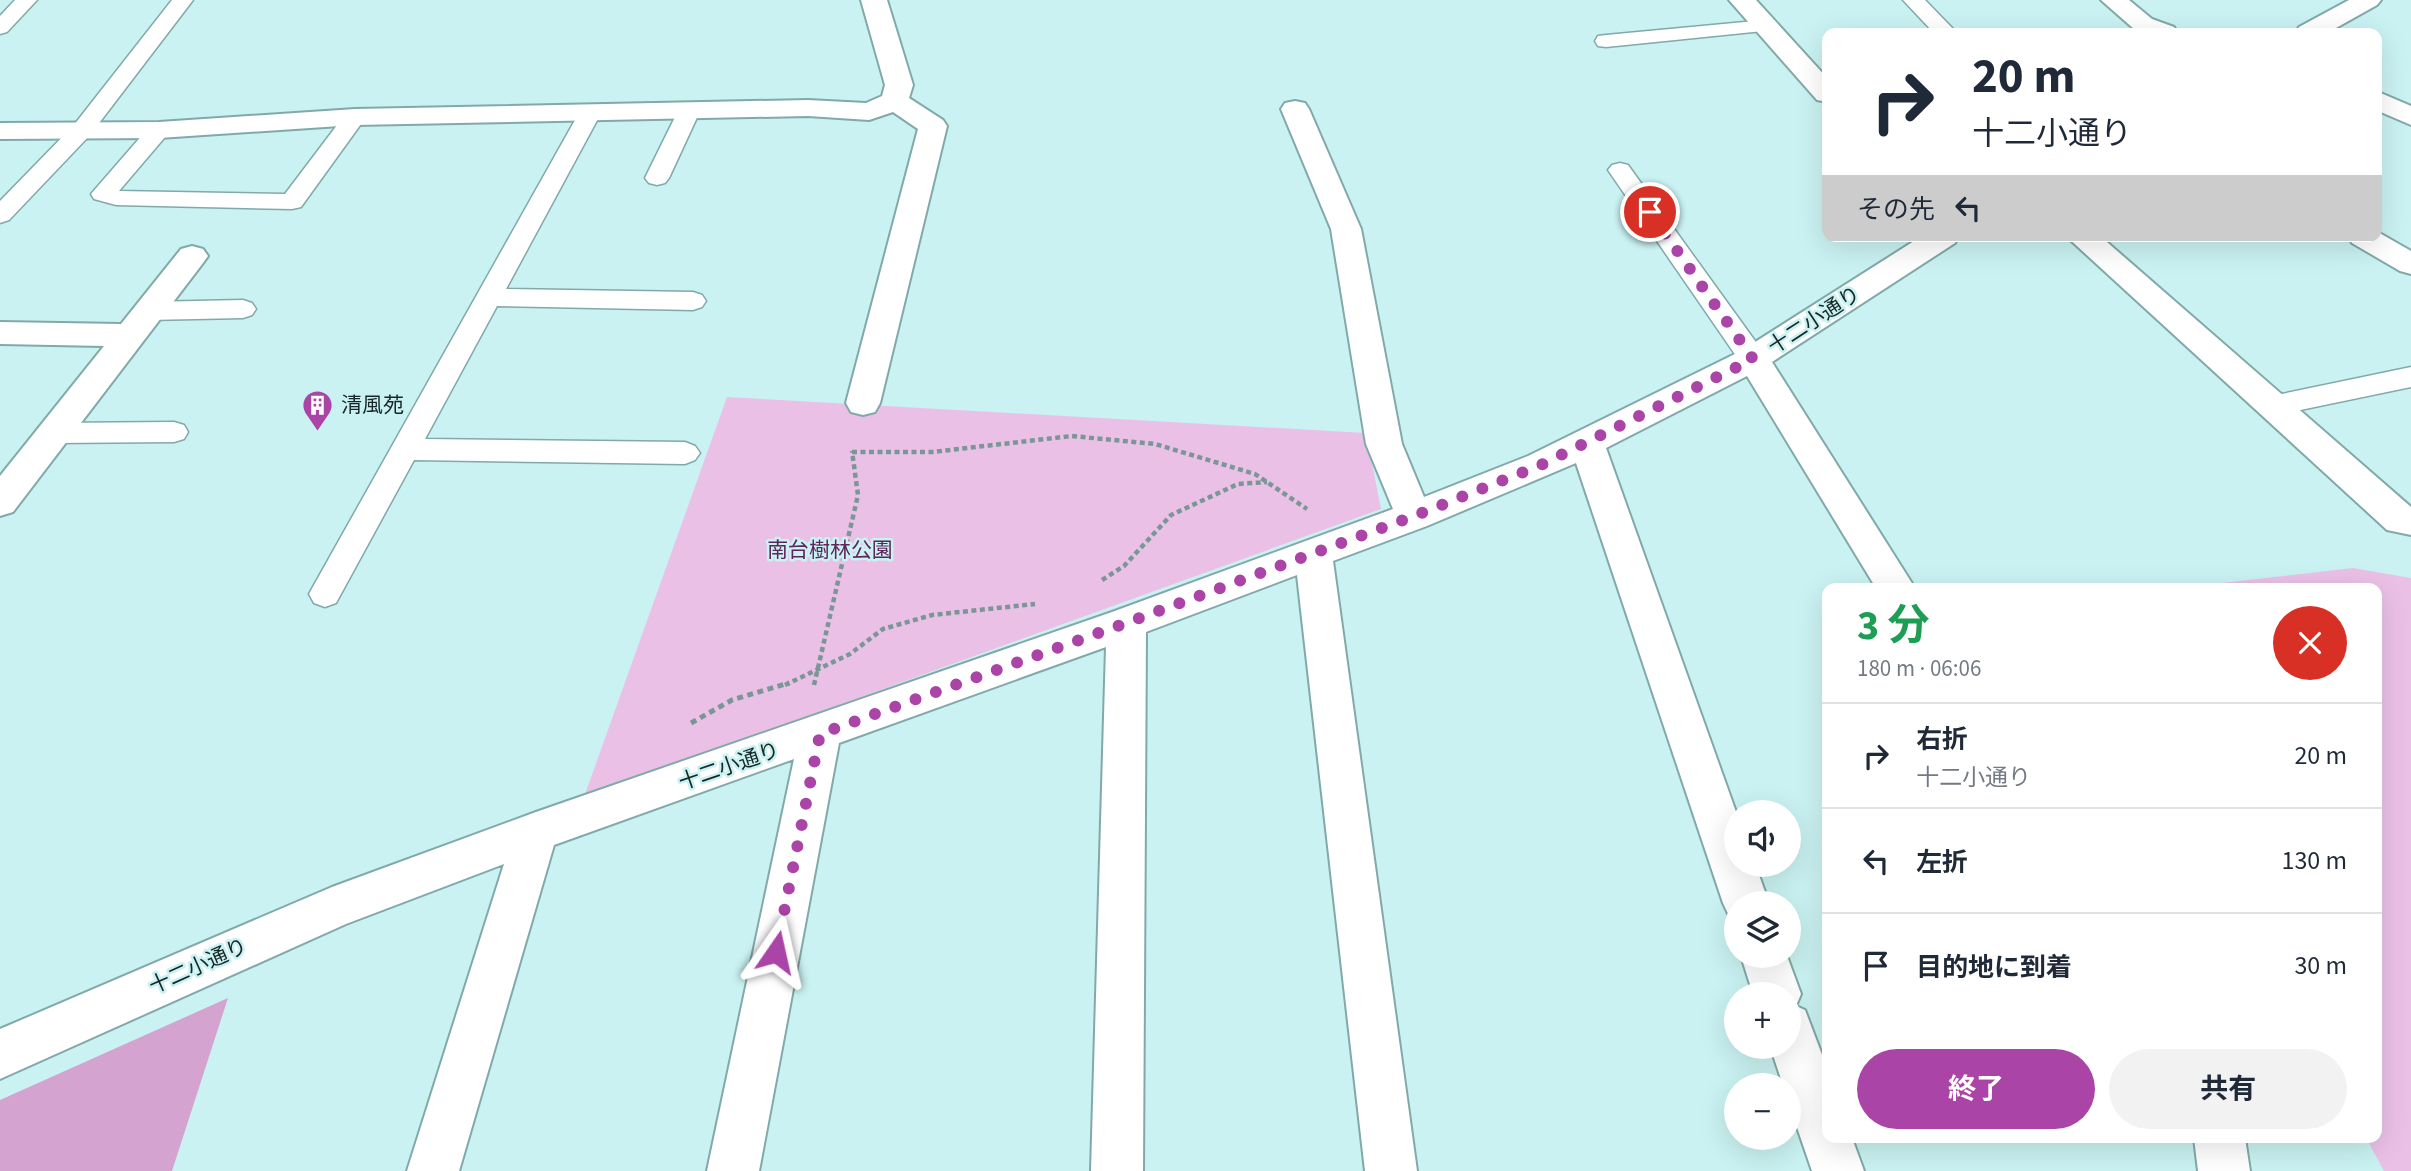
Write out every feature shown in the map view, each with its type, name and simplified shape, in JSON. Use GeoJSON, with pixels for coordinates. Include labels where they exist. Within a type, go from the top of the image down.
{"type":"FeatureCollection","features":[{"type":"Feature","properties":{"kind":"street"},"geometry":{"type":"LineString","coordinates":[[874,0],[899,85],[895,101]]}},
{"type":"Feature","properties":{"kind":"street"},"geometry":{"type":"LineString","coordinates":[[1742,0],[1822,88]]}},
{"type":"Feature","properties":{"kind":"street"},"geometry":{"type":"LineString","coordinates":[[2114,0],[2143,24],[2153,28]]}},
{"type":"Feature","properties":{"kind":"street"},"geometry":{"type":"LineString","coordinates":[[2317,28],[2368,0]]}},
{"type":"Feature","properties":{"kind":"street"},"geometry":{"type":"LineString","coordinates":[[0,131],[159,130],[355,117],[808,108],[869,112],[895,101]]}},
{"type":"Feature","properties":{"kind":"street"},"geometry":{"type":"LineString","coordinates":[[863,403],[933,126],[895,101]]}},
{"type":"Feature","properties":{"kind":"street"},"geometry":{"type":"LineString","coordinates":[[2382,102],[2411,117]]}},
{"type":"Feature","properties":{"kind":"street"},"geometry":{"type":"LineString","coordinates":[[1295,108],[1346,229],[1384,444],[1414,516]]}},
{"type":"Feature","properties":{"kind":"street","name":"十二小通り"},"geometry":{"type":"LineString","coordinates":[[0,1054],[331,908],[536,832],[820,734],[1126,623],[1414,516],[1541,465],[1753,359],[1935,242]]}},
{"type":"Feature","properties":{"kind":"street"},"geometry":{"type":"LineString","coordinates":[[2088,242],[2400,520],[2411,521]]}},
{"type":"Feature","properties":{"kind":"street"},"geometry":{"type":"LineString","coordinates":[[2373,242],[2411,264]]}},
{"type":"Feature","properties":{"kind":"street"},"geometry":{"type":"LineString","coordinates":[[0,502],[14,466],[54,433],[192,256]]}},
{"type":"Feature","properties":{"kind":"street"},"geometry":{"type":"LineString","coordinates":[[0,333],[139,323]]}},
{"type":"Feature","properties":{"kind":"street"},"geometry":{"type":"LineString","coordinates":[[1753,359],[1893,583]]}},
{"type":"Feature","properties":{"kind":"street"},"geometry":{"type":"LineString","coordinates":[[1587,443],[1742,891]]}},
{"type":"Feature","properties":{"kind":"street"},"geometry":{"type":"LineString","coordinates":[[1328,547],[1391,1171]]}},
{"type":"Feature","properties":{"kind":"street"},"geometry":{"type":"LineString","coordinates":[[1117,1171],[1126,623]]}},
{"type":"Feature","properties":{"kind":"street"},"geometry":{"type":"LineString","coordinates":[[733,1171],[820,734]]}},
{"type":"Feature","properties":{"kind":"street"},"geometry":{"type":"LineString","coordinates":[[433,1171],[536,832]]}},
{"type":"Feature","properties":{"kind":"street"},"geometry":{"type":"LineString","coordinates":[[1799,1059],[1822,1122]]}},
{"type":"Feature","properties":{"kind":"street"},"geometry":{"type":"LineString","coordinates":[[2221,1143],[2224,1171]]}},
{"type":"Feature","properties":{"kind":"lane"},"geometry":{"type":"LineString","coordinates":[[0,28],[27,0]]}},
{"type":"Feature","properties":{"kind":"lane"},"geometry":{"type":"LineString","coordinates":[[0,215],[82,130],[183,0]]}},
{"type":"Feature","properties":{"kind":"lane"},"geometry":{"type":"LineString","coordinates":[[1913,0],[1941,28]]}},
{"type":"Feature","properties":{"kind":"lane"},"geometry":{"type":"LineString","coordinates":[[1606,41],[1766,26]]}},
{"type":"Feature","properties":{"kind":"lane"},"geometry":{"type":"LineString","coordinates":[[657,178],[689,111]]}},
{"type":"Feature","properties":{"kind":"lane"},"geometry":{"type":"LineString","coordinates":[[325,594],[590,113]]}},
{"type":"Feature","properties":{"kind":"lane"},"geometry":{"type":"LineString","coordinates":[[159,130],[103,194],[116,198],[292,202],[355,117]]}},
{"type":"Feature","properties":{"kind":"lane"},"geometry":{"type":"LineString","coordinates":[[1620,170],[1753,359]]}},
{"type":"Feature","properties":{"kind":"lane"},"geometry":{"type":"LineString","coordinates":[[489,297],[693,301]]}},
{"type":"Feature","properties":{"kind":"lane"},"geometry":{"type":"LineString","coordinates":[[139,323],[243,309]]}},
{"type":"Feature","properties":{"kind":"lane"},"geometry":{"type":"LineString","coordinates":[[2272,406],[2411,377]]}},
{"type":"Feature","properties":{"kind":"lane"},"geometry":{"type":"LineString","coordinates":[[54,433],[174,432]]}},
{"type":"Feature","properties":{"kind":"lane"},"geometry":{"type":"LineString","coordinates":[[405,449],[685,453]]}},
{"type":"Feature","properties":{"kind":"path"},"geometry":{"type":"LineString","coordinates":[[820,734],[812,697],[816,670],[859,495],[850,440],[863,403]]}},
{"type":"Feature","properties":{"kind":"path"},"geometry":{"type":"LineString","coordinates":[[852,452],[932,452],[1072,436],[1155,444],[1255,474],[1299,502],[1328,547]]}},
{"type":"Feature","properties":{"kind":"path"},"geometry":{"type":"LineString","coordinates":[[1094,585],[1124,566],[1171,515],[1238,484],[1267,482]]}},
{"type":"Feature","properties":{"kind":"path"},"geometry":{"type":"LineString","coordinates":[[686,726],[732,700],[783,686],[850,654],[883,629],[920,618],[1048,600]]}},
{"type":"Feature","properties":{"kind":"green space","name":"南台樹林公園"},"geometry":{"type":"Polygon","coordinates":[[[727,397],[1366,433],[1381,509],[584,797],[727,397]]]}},
{"type":"Feature","properties":{"kind":"green space"},"geometry":{"type":"Polygon","coordinates":[[[2353,568],[2411,578],[2411,1171],[2384,1171],[2369,1143],[2382,1143],[2382,583],[2222,583],[2353,568]]]}},
{"type":"Feature","properties":{"kind":"shaded area"},"geometry":{"type":"Polygon","coordinates":[[[228,998],[172,1171],[0,1171],[0,1100],[228,998]]]}},
{"type":"Feature","properties":{"kind":"place","name":"清風苑"},"geometry":{"type":"Point","coordinates":[318,432]}},
{"type":"Feature","properties":{"kind":"route"},"geometry":{"type":"LineString","coordinates":[[776,952],[820,734],[1414,516],[1541,465],[1753,359],[1650,212]]}}]}
